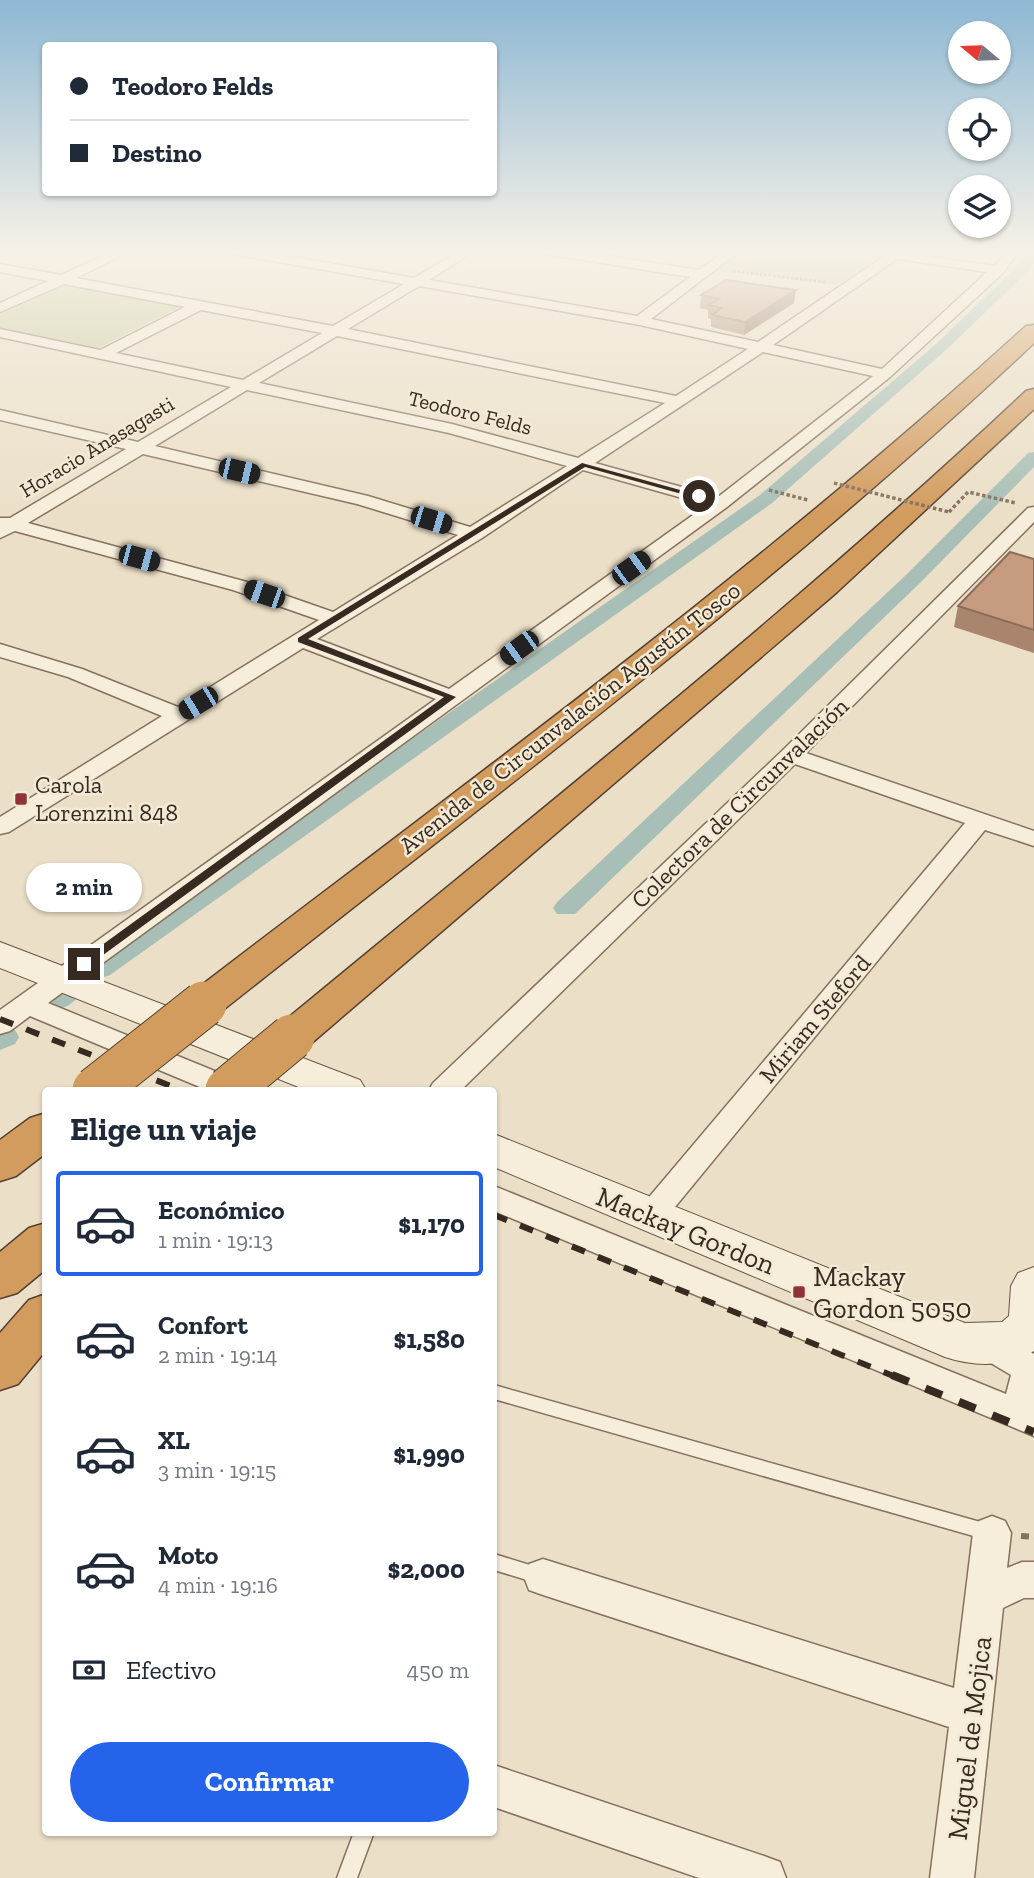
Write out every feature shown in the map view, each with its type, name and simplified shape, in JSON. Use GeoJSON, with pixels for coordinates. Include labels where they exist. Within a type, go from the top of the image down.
{"type":"FeatureCollection","features":[{"type":"Feature","properties":{"kind":"highway"},"geometry":{"type":"LineString","coordinates":[[937,421],[959,385],[1010,338]]}},
{"type":"Feature","properties":{"kind":"highway","name":"Avenida de Circunvalación Agustín Tosco"},"geometry":{"type":"LineString","coordinates":[[99,1087],[738,587],[937,421],[1027,338]]}},
{"type":"Feature","properties":{"kind":"highway"},"geometry":{"type":"LineString","coordinates":[[233,1087],[304,1042],[513,878],[561,810],[895,527],[1032,400]]}},
{"type":"Feature","properties":{"kind":"highway"},"geometry":{"type":"LineString","coordinates":[[270,1087],[304,1042]]}},
{"type":"Feature","properties":{"kind":"highway"},"geometry":{"type":"LineString","coordinates":[[0,1164],[42,1132]]}},
{"type":"Feature","properties":{"kind":"highway"},"geometry":{"type":"LineString","coordinates":[[0,1279],[42,1244]]}},
{"type":"Feature","properties":{"kind":"highway"},"geometry":{"type":"LineString","coordinates":[[0,1369],[42,1319]]}},
{"type":"Feature","properties":{"kind":"main road"},"geometry":{"type":"LineString","coordinates":[[0,954],[338,1087]]}},
{"type":"Feature","properties":{"kind":"main road","name":"Mackay Gordon"},"geometry":{"type":"LineString","coordinates":[[497,1151],[962,1343],[991,1346]]}},
{"type":"Feature","properties":{"kind":"main road"},"geometry":{"type":"LineString","coordinates":[[991,1346],[1015,1338],[1031,1320],[1034,1286]]}},
{"type":"Feature","properties":{"kind":"street","name":"Teodoro Felds"},"geometry":{"type":"LineString","coordinates":[[21,338],[426,423],[721,503]]}},
{"type":"Feature","properties":{"kind":"street"},"geometry":{"type":"LineString","coordinates":[[100,355],[135,338]]}},
{"type":"Feature","properties":{"kind":"street","name":"Horacio Anasagasti"},"geometry":{"type":"LineString","coordinates":[[4,526],[141,448],[324,338]]}},
{"type":"Feature","properties":{"kind":"street"},"geometry":{"type":"LineString","coordinates":[[368,338],[679,401]]}},
{"type":"Feature","properties":{"kind":"street"},"geometry":{"type":"LineString","coordinates":[[716,338],[885,373]]}},
{"type":"Feature","properties":{"kind":"street"},"geometry":{"type":"LineString","coordinates":[[0,827],[475,534],[778,338]]}},
{"type":"Feature","properties":{"kind":"street"},"geometry":{"type":"LineString","coordinates":[[0,1024],[721,503],[885,373],[924,338]]}},
{"type":"Feature","properties":{"kind":"street"},"geometry":{"type":"LineString","coordinates":[[0,415],[362,500],[475,534]]}},
{"type":"Feature","properties":{"kind":"street","name":"Colectora de Circunvalación"},"geometry":{"type":"LineString","coordinates":[[446,1087],[791,755],[1034,512]]}},
{"type":"Feature","properties":{"kind":"street"},"geometry":{"type":"LineString","coordinates":[[4,526],[240,586],[335,619]]}},
{"type":"Feature","properties":{"kind":"street"},"geometry":{"type":"LineString","coordinates":[[302,640],[451,697]]}},
{"type":"Feature","properties":{"kind":"street"},"geometry":{"type":"LineString","coordinates":[[0,650],[75,673],[178,715]]}},
{"type":"Feature","properties":{"kind":"street"},"geometry":{"type":"LineString","coordinates":[[791,755],[1034,839]]}},
{"type":"Feature","properties":{"kind":"street","name":"Miriam Steford"},"geometry":{"type":"LineString","coordinates":[[650,1215],[979,822]]}},
{"type":"Feature","properties":{"kind":"street"},"geometry":{"type":"LineString","coordinates":[[28,1005],[227,1087]]}},
{"type":"Feature","properties":{"kind":"street"},"geometry":{"type":"LineString","coordinates":[[497,1199],[1026,1418],[1032,1370]]}},
{"type":"Feature","properties":{"kind":"street","name":"Mackay Gordon"},"geometry":{"type":"LineString","coordinates":[[991,1346],[1032,1370]]}},
{"type":"Feature","properties":{"kind":"street","name":"Miguel de Mojica"},"geometry":{"type":"LineString","coordinates":[[952,1878],[992,1533]]}},
{"type":"Feature","properties":{"kind":"street"},"geometry":{"type":"LineString","coordinates":[[543,1577],[971,1714]]}},
{"type":"Feature","properties":{"kind":"street"},"geometry":{"type":"LineString","coordinates":[[985,1597],[1022,1580],[1034,1580]]}},
{"type":"Feature","properties":{"kind":"street"},"geometry":{"type":"LineString","coordinates":[[497,1787],[764,1878]]}},
{"type":"Feature","properties":{"kind":"lane"},"geometry":{"type":"LineString","coordinates":[[497,1393],[992,1533]]}},
{"type":"Feature","properties":{"kind":"lane"},"geometry":{"type":"LineString","coordinates":[[497,1563],[543,1577]]}},
{"type":"Feature","properties":{"kind":"lane"},"geometry":{"type":"LineString","coordinates":[[347,1878],[363,1836]]}},
{"type":"Feature","properties":{"kind":"path"},"geometry":{"type":"LineString","coordinates":[[826,489],[834,483],[949,512],[968,492],[1020,504],[1012,513]]}},
{"type":"Feature","properties":{"kind":"path"},"geometry":{"type":"LineString","coordinates":[[764,488],[812,501]]}},
{"type":"Feature","properties":{"kind":"green space"},"geometry":{"type":"Polygon","coordinates":[[[47,338],[119,338],[98,348],[47,338]]]}},
{"type":"Feature","properties":{"kind":"building"},"geometry":{"type":"Polygon","coordinates":[[[1010,552],[1034,559],[1034,630],[958,606],[1010,552]]]}},
{"type":"Feature","properties":{"kind":"waterway"},"geometry":{"type":"LineString","coordinates":[[101,969],[766,499],[951,338]]}},
{"type":"Feature","properties":{"kind":"waterway"},"geometry":{"type":"LineString","coordinates":[[566,908],[913,579],[1034,457]]}},
{"type":"Feature","properties":{"kind":"waterway"},"geometry":{"type":"LineString","coordinates":[[56,1001],[68,992]]}},
{"type":"Feature","properties":{"kind":"waterway"},"geometry":{"type":"LineString","coordinates":[[0,1040],[5,1037]]}},
{"type":"Feature","properties":{"kind":"railway"},"geometry":{"type":"LineString","coordinates":[[0,1019],[173,1087]]}},
{"type":"Feature","properties":{"kind":"railway"},"geometry":{"type":"LineString","coordinates":[[497,1216],[896,1377]]}},
{"type":"Feature","properties":{"kind":"railway"},"geometry":{"type":"LineString","coordinates":[[892,1375],[1034,1432]]}},
{"type":"Feature","properties":{"kind":"place","name":"Carola Lorenzini 848"},"geometry":{"type":"Point","coordinates":[21,799]}},
{"type":"Feature","properties":{"kind":"place","name":"Mackay Gordon 5050"},"geometry":{"type":"Point","coordinates":[799,1292]}},
{"type":"Feature","properties":{"kind":"route"},"geometry":{"type":"LineString","coordinates":[[84,964],[451,697],[302,640],[584,464],[699,496]]}}]}
